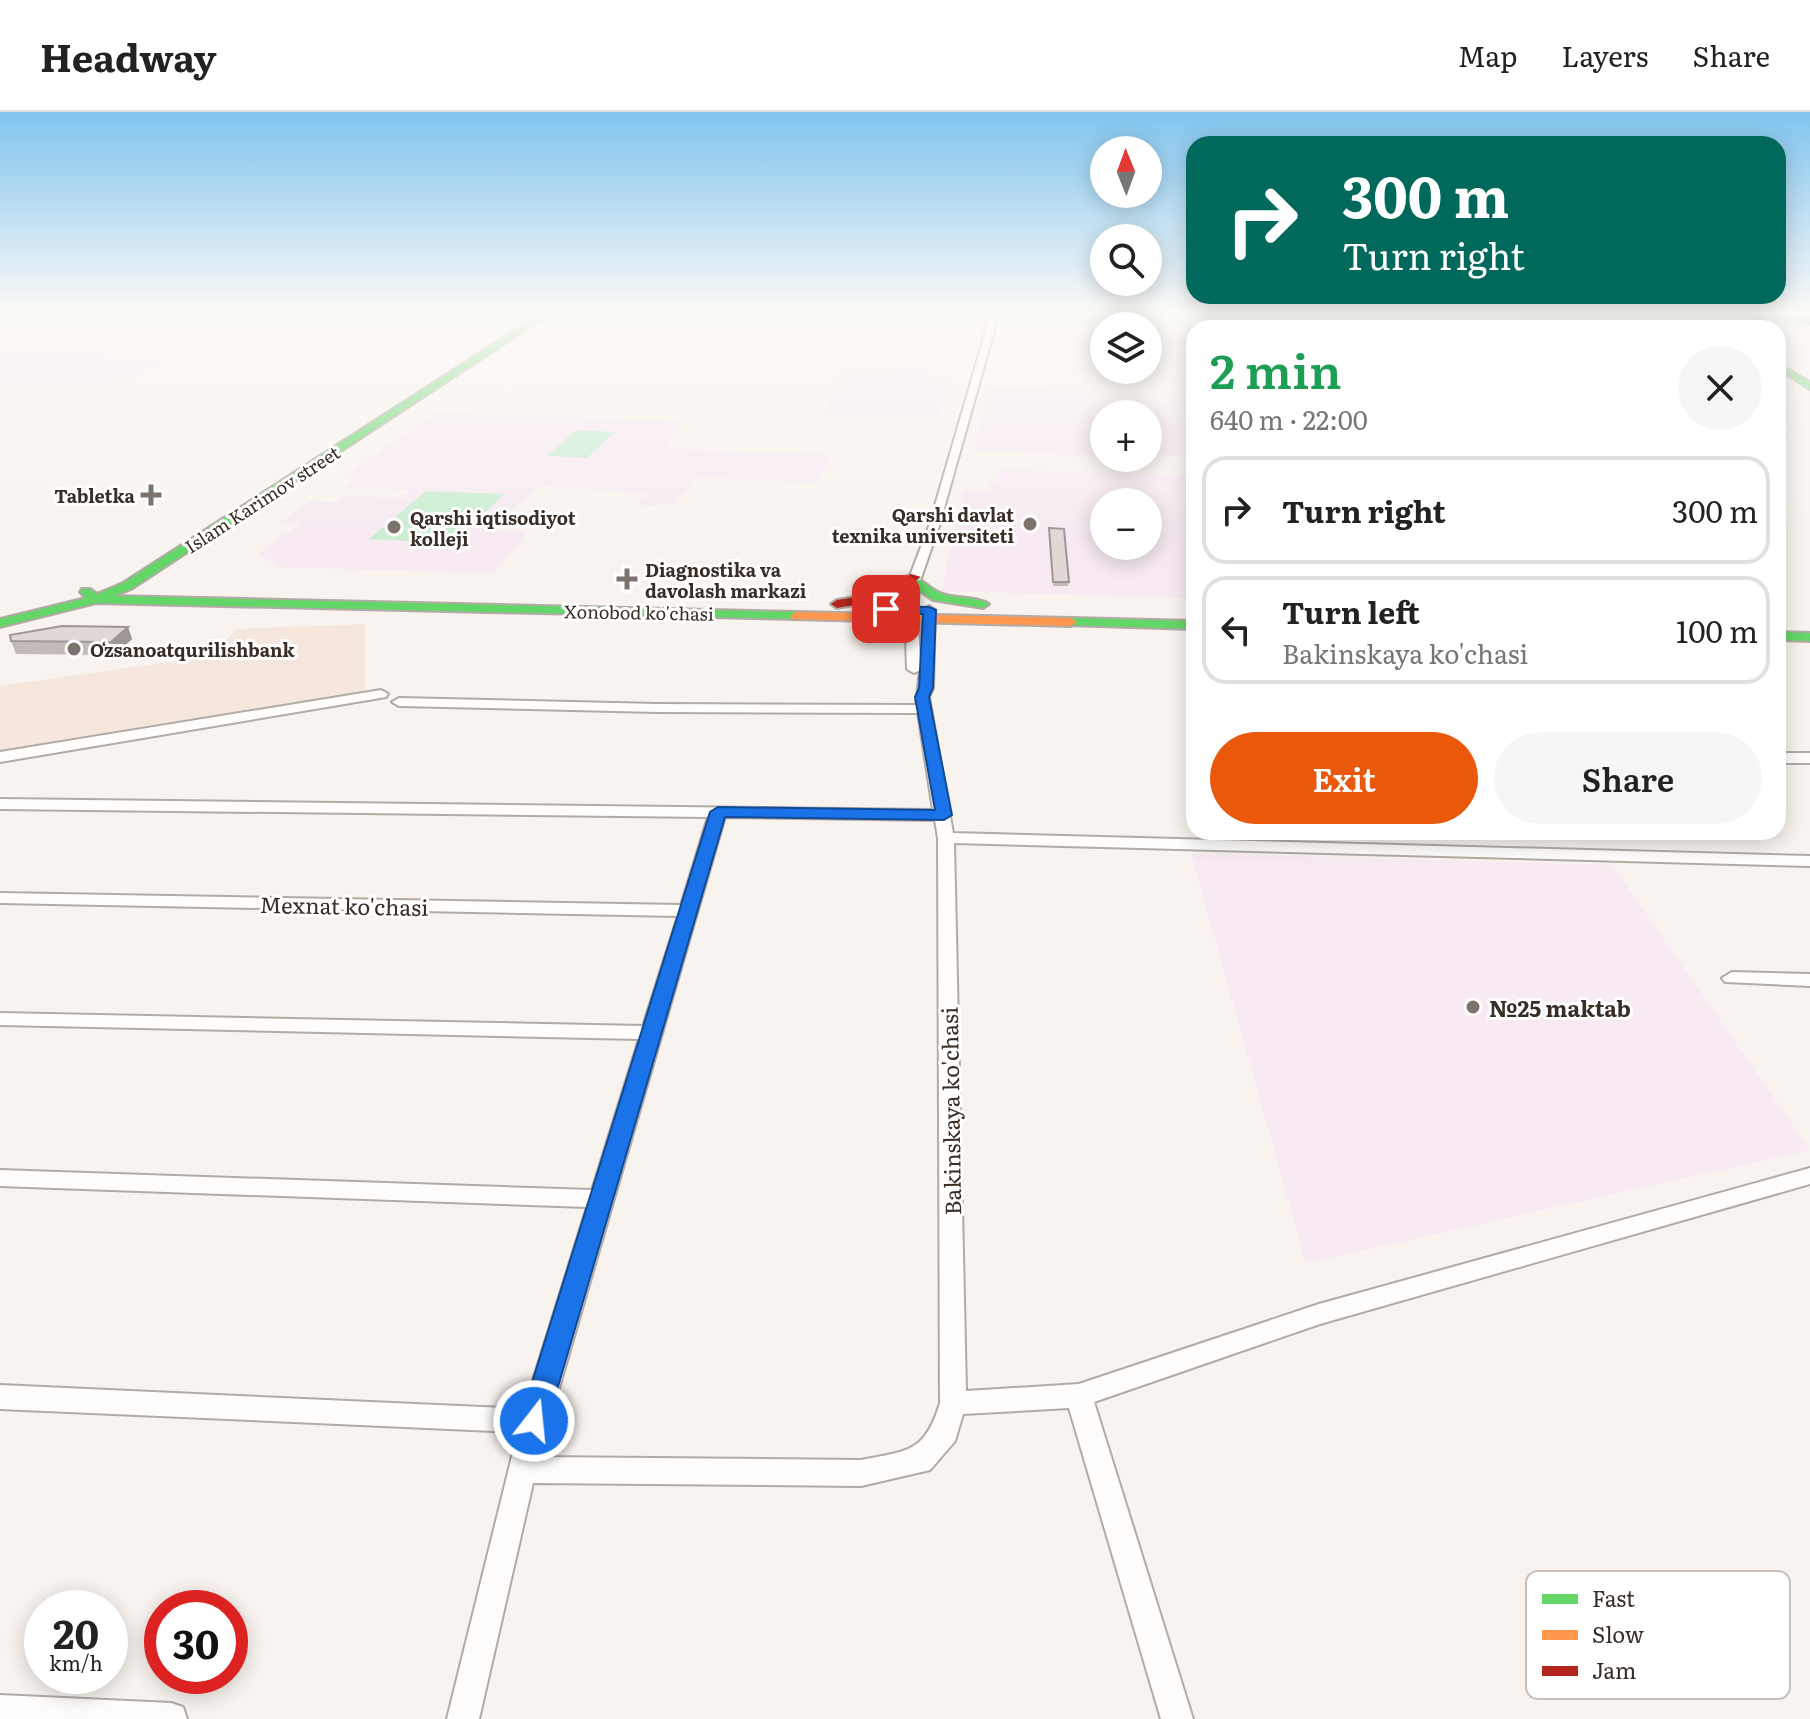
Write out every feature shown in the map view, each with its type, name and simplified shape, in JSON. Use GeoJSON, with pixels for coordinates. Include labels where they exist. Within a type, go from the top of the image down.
{"type":"FeatureCollection","features":[{"type":"Feature","properties":{"kind":"main road","name":"Islam Karimov street"},"geometry":{"type":"LineString","coordinates":[[0,623],[93,592],[416,388]]}},
{"type":"Feature","properties":{"kind":"main road","name":"Islam Karimov street"},"geometry":{"type":"LineString","coordinates":[[0,613],[127,586],[432,388]]}},
{"type":"Feature","properties":{"kind":"main road"},"geometry":{"type":"LineString","coordinates":[[812,608],[884,596],[915,579],[924,592],[940,600],[1006,605],[1045,614]]}},
{"type":"Feature","properties":{"kind":"main road","name":"Xonobod ko'chasi"},"geometry":{"type":"LineString","coordinates":[[127,586],[920,614],[1186,618]]}},
{"type":"Feature","properties":{"kind":"main road","name":"Xonobod ko'chasi"},"geometry":{"type":"LineString","coordinates":[[93,592],[920,614],[1186,625]]}},
{"type":"Feature","properties":{"kind":"main road"},"geometry":{"type":"LineString","coordinates":[[1786,636],[1810,637]]}},
{"type":"Feature","properties":{"kind":"street","name":"Bakinskaya ko'chasi"},"geometry":{"type":"LineString","coordinates":[[953,1403],[946,838],[932,741],[923,703],[914,689],[920,614],[915,579],[934,526],[974,388]]}},
{"type":"Feature","properties":{"kind":"street"},"geometry":{"type":"LineString","coordinates":[[0,757],[381,694]]}},
{"type":"Feature","properties":{"kind":"street"},"geometry":{"type":"LineString","coordinates":[[399,702],[657,708],[923,703]]}},
{"type":"Feature","properties":{"kind":"street"},"geometry":{"type":"LineString","coordinates":[[1786,758],[1810,758]]}},
{"type":"Feature","properties":{"kind":"street"},"geometry":{"type":"LineString","coordinates":[[0,804],[944,815]]}},
{"type":"Feature","properties":{"kind":"street"},"geometry":{"type":"LineString","coordinates":[[463,1719],[534,1421],[718,812]]}},
{"type":"Feature","properties":{"kind":"street"},"geometry":{"type":"LineString","coordinates":[[946,838],[1810,861]]}},
{"type":"Feature","properties":{"kind":"street","name":"Mexnat ko'chasi"},"geometry":{"type":"LineString","coordinates":[[0,898],[689,911]]}},
{"type":"Feature","properties":{"kind":"street"},"geometry":{"type":"LineString","coordinates":[[1732,978],[1810,980]]}},
{"type":"Feature","properties":{"kind":"street"},"geometry":{"type":"LineString","coordinates":[[0,1019],[653,1033]]}},
{"type":"Feature","properties":{"kind":"street"},"geometry":{"type":"LineString","coordinates":[[521,1470],[861,1473],[920,1461],[945,1432],[953,1403],[1079,1396],[1319,1314],[1810,1176]]}},
{"type":"Feature","properties":{"kind":"street"},"geometry":{"type":"LineString","coordinates":[[0,1178],[600,1199]]}},
{"type":"Feature","properties":{"kind":"street"},"geometry":{"type":"LineString","coordinates":[[1079,1396],[1177,1719]]}},
{"type":"Feature","properties":{"kind":"street"},"geometry":{"type":"LineString","coordinates":[[0,1397],[534,1421]]}},
{"type":"Feature","properties":{"kind":"street"},"geometry":{"type":"LineString","coordinates":[[0,1711],[171,1719]]}},
{"type":"Feature","properties":{"kind":"shaded area"},"geometry":{"type":"Polygon","coordinates":[[[835,388],[946,388],[939,418],[822,416],[835,388]]]}},
{"type":"Feature","properties":{"kind":"shaded area"},"geometry":{"type":"Polygon","coordinates":[[[989,388],[1093,390],[1094,396],[1186,399],[1186,456],[1162,455],[1162,400],[1090,400],[1090,455],[973,451],[989,388]]]}},
{"type":"Feature","properties":{"kind":"shaded area"},"geometry":{"type":"Polygon","coordinates":[[[436,413],[686,421],[663,448],[832,455],[816,483],[697,477],[675,504],[661,503],[659,506],[637,505],[646,493],[503,483],[540,486],[487,530],[527,532],[494,573],[280,567],[258,553],[301,524],[281,522],[310,501],[335,502],[346,495],[403,498],[414,486],[409,490],[344,487],[358,477],[345,476],[436,413]]]}},
{"type":"Feature","properties":{"kind":"shaded area","name":"Qarshi davlat texnika universiteti"},"geometry":{"type":"Polygon","coordinates":[[[1000,470],[1186,476],[1186,598],[941,591],[963,491],[988,491],[989,482],[998,482],[1000,470]]]}},
{"type":"Feature","properties":{"kind":"shaded area"},"geometry":{"type":"Polygon","coordinates":[[[365,624],[365,697],[0,752],[0,686],[191,659],[206,642],[227,640],[236,629],[365,624]]]}},
{"type":"Feature","properties":{"kind":"shaded area","name":"№25 maktab"},"geometry":{"type":"Polygon","coordinates":[[[1191,854],[1612,865],[1810,1150],[1306,1263],[1191,854]]]}},
{"type":"Feature","properties":{"kind":"green space"},"geometry":{"type":"Polygon","coordinates":[[[576,430],[615,432],[587,458],[546,456],[576,430]]]}},
{"type":"Feature","properties":{"kind":"green space"},"geometry":{"type":"Polygon","coordinates":[[[426,491],[504,494],[454,543],[369,539],[426,491]]]}},
{"type":"Feature","properties":{"kind":"building"},"geometry":{"type":"Polygon","coordinates":[[[1049,528],[1064,529],[1069,582],[1053,582],[1049,528]]]}},
{"type":"Feature","properties":{"kind":"building"},"geometry":{"type":"Polygon","coordinates":[[[62,626],[128,627],[111,642],[11,641],[10,635],[62,626]]]}},
{"type":"Feature","properties":{"kind":"traffic: fast"},"geometry":{"type":"LineString","coordinates":[[0,623],[96,599],[127,586],[432,388]]}},
{"type":"Feature","properties":{"kind":"traffic: fast"},"geometry":{"type":"LineString","coordinates":[[914,581],[937,597],[983,604]]}},
{"type":"Feature","properties":{"kind":"traffic: fast"},"geometry":{"type":"LineString","coordinates":[[86,592],[96,599],[796,616]]}},
{"type":"Feature","properties":{"kind":"traffic: fast"},"geometry":{"type":"LineString","coordinates":[[1071,622],[1186,625]]}},
{"type":"Feature","properties":{"kind":"traffic: fast"},"geometry":{"type":"LineString","coordinates":[[1786,636],[1810,637]]}},
{"type":"Feature","properties":{"kind":"traffic: slow"},"geometry":{"type":"LineString","coordinates":[[796,616],[1071,622]]}},
{"type":"Feature","properties":{"kind":"traffic: jam"},"geometry":{"type":"LineString","coordinates":[[837,604],[884,596],[915,577]]}},
{"type":"Feature","properties":{"kind":"place","name":"Tabletka"},"geometry":{"type":"Point","coordinates":[151,495]}},
{"type":"Feature","properties":{"kind":"place","name":"Qarshi davlat texnika universiteti"},"geometry":{"type":"Point","coordinates":[1030,524]}},
{"type":"Feature","properties":{"kind":"place","name":"Qarshi iqtisodiyot kolleji"},"geometry":{"type":"Point","coordinates":[394,527]}},
{"type":"Feature","properties":{"kind":"place","name":"Diagnostika va davolash markazi"},"geometry":{"type":"Point","coordinates":[627,579]}},
{"type":"Feature","properties":{"kind":"place","name":"Oʻzsanoatqurilishbank"},"geometry":{"type":"Point","coordinates":[74,649]}},
{"type":"Feature","properties":{"kind":"place","name":"№25 maktab"},"geometry":{"type":"Point","coordinates":[1473,1007]}},
{"type":"Feature","properties":{"kind":"route"},"geometry":{"type":"LineString","coordinates":[[534,1421],[718,812],[944,815],[922,697],[926,688],[929,610],[886,609]]}}]}
